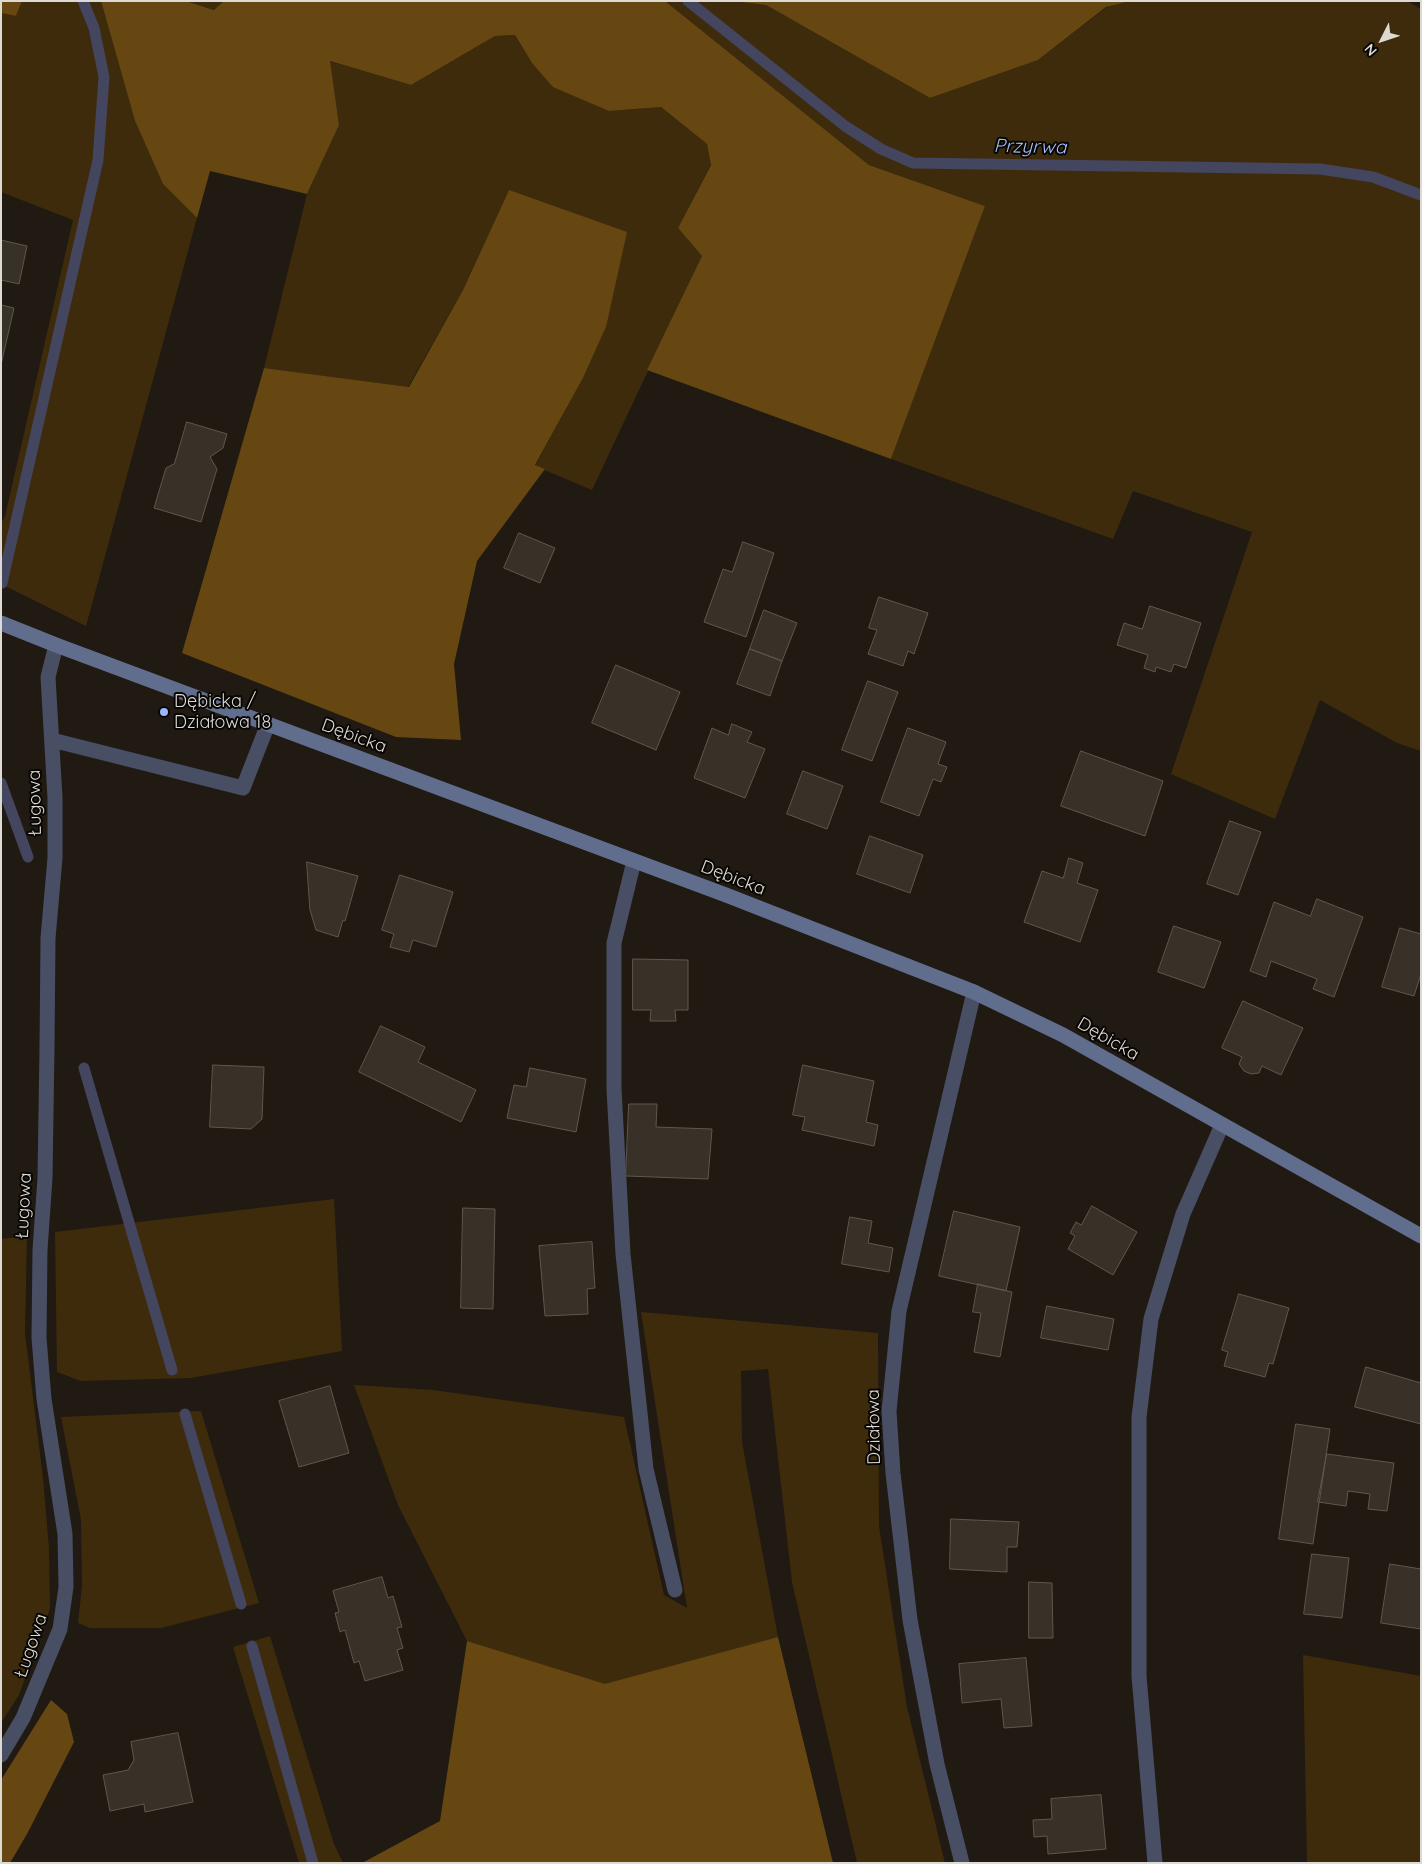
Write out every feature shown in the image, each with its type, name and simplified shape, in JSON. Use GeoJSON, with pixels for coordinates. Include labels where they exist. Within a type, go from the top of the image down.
{"type":"FeatureCollection","features":[{"type":"Feature","properties":{"kind":"street","name":"Dębicka"},"geometry":{"type":"LineString","coordinates":[[1,623],[753,905],[974,992],[1063,1035],[1222,1126],[1421,1236]]}},
{"type":"Feature","properties":{"kind":"street","name":"Ługowa"},"geometry":{"type":"LineString","coordinates":[[1,1755],[22,1718],[60,1629],[66,1587],[65,1534],[44,1399],[39,1338],[40,1250],[45,1178],[48,938],[55,858],[55,798],[48,677],[56,645]]}},
{"type":"Feature","properties":{"kind":"street"},"geometry":{"type":"LineString","coordinates":[[52,740],[243,788],[268,724]]}},
{"type":"Feature","properties":{"kind":"street"},"geometry":{"type":"LineString","coordinates":[[634,861],[614,943],[614,1089],[622,1234],[646,1470],[675,1590]]}},
{"type":"Feature","properties":{"kind":"street","name":"Działowa"},"geometry":{"type":"LineString","coordinates":[[962,1863],[938,1764],[910,1620],[893,1473],[889,1411],[900,1311],[974,992]]}},
{"type":"Feature","properties":{"kind":"street"},"geometry":{"type":"LineString","coordinates":[[1155,1863],[1139,1676],[1139,1417],[1151,1319],[1183,1214],[1222,1126]]}},
{"type":"Feature","properties":{"kind":"shaded area"},"geometry":{"type":"Polygon","coordinates":[[[1,1],[22,1],[16,16],[1,13],[1,1]]]}},
{"type":"Feature","properties":{"kind":"shaded area"},"geometry":{"type":"Polygon","coordinates":[[[22,1],[101,1],[135,121],[163,184],[197,218],[86,626],[1,584],[1,524],[5,516],[73,220],[1,192],[1,13],[16,16],[22,1]]]}},
{"type":"Feature","properties":{"kind":"shaded area"},"geometry":{"type":"Polygon","coordinates":[[[101,1],[186,1],[214,10],[224,1],[665,1],[869,165],[985,206],[891,459],[647,370],[702,256],[678,228],[711,165],[707,144],[661,107],[609,111],[553,87],[532,63],[515,35],[495,36],[411,85],[330,61],[339,125],[307,194],[210,171],[197,218],[163,184],[135,121],[101,1]]]}},
{"type":"Feature","properties":{"kind":"shaded area"},"geometry":{"type":"Polygon","coordinates":[[[186,1],[224,1],[215,10],[186,1]]]}},
{"type":"Feature","properties":{"kind":"shaded area"},"geometry":{"type":"Polygon","coordinates":[[[665,1],[732,1],[766,5],[930,98],[1038,60],[1107,7],[1130,1],[1407,1],[1421,9],[1421,751],[1397,743],[1320,700],[1275,819],[1171,774],[1252,532],[1133,491],[1113,539],[891,459],[985,206],[869,165],[665,1]]]}},
{"type":"Feature","properties":{"kind":"shaded area"},"geometry":{"type":"Polygon","coordinates":[[[732,1],[1130,1],[1106,7],[1038,60],[930,98],[766,5],[732,1]]]}},
{"type":"Feature","properties":{"kind":"shaded area"},"geometry":{"type":"Polygon","coordinates":[[[515,35],[532,63],[609,111],[661,107],[707,144],[711,164],[678,228],[702,256],[592,490],[535,466],[583,378],[606,327],[509,190],[463,290],[408,387],[264,368],[307,194],[339,125],[329,61],[411,85],[495,36],[515,35]]]}},
{"type":"Feature","properties":{"kind":"shaded area"},"geometry":{"type":"Polygon","coordinates":[[[509,190],[627,232],[606,327],[583,378],[535,465],[545,469],[477,561],[454,664],[461,740],[396,737],[182,653],[264,368],[409,387],[463,290],[509,190]]]}},
{"type":"Feature","properties":{"kind":"shaded area"},"geometry":{"type":"Polygon","coordinates":[[[334,1199],[342,1351],[191,1378],[81,1381],[57,1372],[55,1232],[334,1199]]]}},
{"type":"Feature","properties":{"kind":"shaded area"},"geometry":{"type":"Polygon","coordinates":[[[27,1236],[25,1333],[43,1478],[49,1548],[50,1609],[19,1695],[1,1723],[1,1239],[27,1236]]]}},
{"type":"Feature","properties":{"kind":"shaded area"},"geometry":{"type":"Polygon","coordinates":[[[641,1312],[878,1333],[879,1526],[907,1707],[945,1863],[857,1863],[792,1582],[768,1369],[741,1371],[742,1442],[778,1637],[605,1685],[467,1641],[398,1505],[354,1385],[433,1390],[624,1417],[664,1595],[687,1608],[641,1312]]]}},
{"type":"Feature","properties":{"kind":"shaded area"},"geometry":{"type":"Polygon","coordinates":[[[201,1411],[259,1603],[161,1628],[90,1628],[78,1623],[82,1586],[81,1520],[61,1417],[201,1411]]]}},
{"type":"Feature","properties":{"kind":"shaded area"},"geometry":{"type":"Polygon","coordinates":[[[270,1636],[334,1844],[343,1863],[299,1863],[233,1647],[270,1636]]]}},
{"type":"Feature","properties":{"kind":"shaded area"},"geometry":{"type":"Polygon","coordinates":[[[778,1637],[833,1863],[362,1863],[440,1821],[467,1641],[605,1684],[778,1637]]]}},
{"type":"Feature","properties":{"kind":"shaded area"},"geometry":{"type":"Polygon","coordinates":[[[1303,1655],[1421,1676],[1421,1863],[1307,1863],[1303,1655]]]}},
{"type":"Feature","properties":{"kind":"shaded area"},"geometry":{"type":"Polygon","coordinates":[[[51,1700],[67,1714],[74,1742],[10,1863],[1,1863],[1,1780],[51,1700]]]}},
{"type":"Feature","properties":{"kind":"building"},"geometry":{"type":"Polygon","coordinates":[[[1,240],[27,246],[19,284],[1,280],[1,240]]]}},
{"type":"Feature","properties":{"kind":"building"},"geometry":{"type":"Polygon","coordinates":[[[1,305],[14,308],[1,365],[1,305]]]}},
{"type":"Feature","properties":{"kind":"building"},"geometry":{"type":"Polygon","coordinates":[[[187,422],[227,434],[223,448],[210,457],[217,469],[201,522],[154,508],[166,468],[174,464],[187,422]]]}},
{"type":"Feature","properties":{"kind":"building"},"geometry":{"type":"Polygon","coordinates":[[[519,533],[555,548],[540,583],[504,568],[519,533]]]}},
{"type":"Feature","properties":{"kind":"building"},"geometry":{"type":"Polygon","coordinates":[[[743,542],[774,553],[746,637],[704,622],[723,569],[732,572],[743,542]]]}},
{"type":"Feature","properties":{"kind":"building"},"geometry":{"type":"Polygon","coordinates":[[[879,597],[928,613],[914,654],[908,651],[903,666],[868,654],[877,630],[869,628],[879,597]]]}},
{"type":"Feature","properties":{"kind":"building"},"geometry":{"type":"Polygon","coordinates":[[[1150,606],[1201,623],[1186,668],[1174,664],[1171,672],[1156,667],[1155,672],[1144,668],[1148,655],[1117,645],[1124,623],[1142,629],[1150,606]]]}},
{"type":"Feature","properties":{"kind":"building"},"geometry":{"type":"Polygon","coordinates":[[[764,610],[797,623],[782,661],[750,649],[764,610]]]}},
{"type":"Feature","properties":{"kind":"building"},"geometry":{"type":"Polygon","coordinates":[[[750,649],[782,661],[770,696],[737,684],[750,649]]]}},
{"type":"Feature","properties":{"kind":"building"},"geometry":{"type":"Polygon","coordinates":[[[616,665],[680,692],[656,750],[592,723],[616,665]]]}},
{"type":"Feature","properties":{"kind":"building"},"geometry":{"type":"Polygon","coordinates":[[[868,681],[898,692],[872,761],[842,750],[868,681]]]}},
{"type":"Feature","properties":{"kind":"building"},"geometry":{"type":"Polygon","coordinates":[[[732,724],[752,732],[747,742],[765,749],[745,798],[694,778],[712,728],[728,735],[732,724]]]}},
{"type":"Feature","properties":{"kind":"building"},"geometry":{"type":"Polygon","coordinates":[[[908,728],[946,742],[938,764],[947,767],[941,782],[933,779],[919,816],[881,802],[908,728]]]}},
{"type":"Feature","properties":{"kind":"building"},"geometry":{"type":"Polygon","coordinates":[[[1081,751],[1163,781],[1145,836],[1061,806],[1081,751]]]}},
{"type":"Feature","properties":{"kind":"building"},"geometry":{"type":"Polygon","coordinates":[[[803,771],[843,786],[827,829],[787,814],[803,771]]]}},
{"type":"Feature","properties":{"kind":"building"},"geometry":{"type":"Polygon","coordinates":[[[1230,821],[1261,832],[1238,895],[1207,884],[1230,821]]]}},
{"type":"Feature","properties":{"kind":"building"},"geometry":{"type":"Polygon","coordinates":[[[870,836],[923,855],[910,893],[857,874],[870,836]]]}},
{"type":"Feature","properties":{"kind":"building"},"geometry":{"type":"Polygon","coordinates":[[[1069,858],[1083,863],[1077,883],[1098,890],[1080,942],[1024,922],[1042,871],[1063,878],[1069,858]]]}},
{"type":"Feature","properties":{"kind":"building"},"geometry":{"type":"Polygon","coordinates":[[[307,862],[358,876],[345,921],[343,920],[338,937],[316,930],[310,910],[307,862]]]}},
{"type":"Feature","properties":{"kind":"building"},"geometry":{"type":"Polygon","coordinates":[[[400,875],[453,892],[436,947],[413,940],[409,952],[390,947],[394,934],[382,930],[400,875]]]}},
{"type":"Feature","properties":{"kind":"building"},"geometry":{"type":"Polygon","coordinates":[[[1317,899],[1363,917],[1334,997],[1313,989],[1317,979],[1271,961],[1266,977],[1250,971],[1274,902],[1310,916],[1317,899]]]}},
{"type":"Feature","properties":{"kind":"building"},"geometry":{"type":"Polygon","coordinates":[[[1174,926],[1221,942],[1204,988],[1158,972],[1174,926]]]}},
{"type":"Feature","properties":{"kind":"building"},"geometry":{"type":"Polygon","coordinates":[[[1400,928],[1421,934],[1421,974],[1414,996],[1382,987],[1400,928]]]}},
{"type":"Feature","properties":{"kind":"building"},"geometry":{"type":"Polygon","coordinates":[[[633,959],[688,960],[688,1010],[675,1010],[676,1021],[650,1021],[651,1010],[633,1010],[633,959]]]}},
{"type":"Feature","properties":{"kind":"building"},"geometry":{"type":"Polygon","coordinates":[[[1243,1001],[1303,1028],[1281,1075],[1262,1066],[1259,1073],[1251,1074],[1244,1071],[1239,1064],[1242,1057],[1222,1048],[1243,1001]]]}},
{"type":"Feature","properties":{"kind":"building"},"geometry":{"type":"Polygon","coordinates":[[[381,1026],[425,1047],[418,1062],[476,1090],[461,1122],[359,1072],[381,1026]]]}},
{"type":"Feature","properties":{"kind":"building"},"geometry":{"type":"Polygon","coordinates":[[[213,1065],[264,1067],[262,1119],[251,1129],[210,1127],[213,1065]]]}},
{"type":"Feature","properties":{"kind":"building"},"geometry":{"type":"Polygon","coordinates":[[[803,1065],[874,1081],[866,1122],[878,1125],[874,1146],[802,1130],[805,1117],[793,1115],[803,1065]]]}},
{"type":"Feature","properties":{"kind":"building"},"geometry":{"type":"Polygon","coordinates":[[[530,1068],[586,1079],[576,1132],[507,1118],[514,1085],[526,1087],[530,1068]]]}},
{"type":"Feature","properties":{"kind":"building"},"geometry":{"type":"Polygon","coordinates":[[[629,1104],[657,1104],[656,1127],[712,1129],[708,1179],[626,1176],[629,1104]]]}},
{"type":"Feature","properties":{"kind":"building"},"geometry":{"type":"Polygon","coordinates":[[[1092,1206],[1137,1232],[1113,1275],[1068,1249],[1075,1236],[1070,1233],[1076,1222],[1081,1225],[1092,1206]]]}},
{"type":"Feature","properties":{"kind":"building"},"geometry":{"type":"Polygon","coordinates":[[[463,1208],[495,1209],[493,1309],[461,1308],[463,1208]]]}},
{"type":"Feature","properties":{"kind":"building"},"geometry":{"type":"Polygon","coordinates":[[[954,1211],[1020,1227],[1006,1291],[939,1276],[954,1211]]]}},
{"type":"Feature","properties":{"kind":"building"},"geometry":{"type":"Polygon","coordinates":[[[850,1217],[872,1221],[868,1243],[893,1248],[889,1272],[842,1264],[850,1217]]]}},
{"type":"Feature","properties":{"kind":"building"},"geometry":{"type":"Polygon","coordinates":[[[592,1242],[595,1288],[587,1289],[588,1314],[545,1316],[539,1246],[592,1242]]]}},
{"type":"Feature","properties":{"kind":"building"},"geometry":{"type":"Polygon","coordinates":[[[978,1284],[1012,1292],[1000,1357],[974,1352],[981,1313],[973,1312],[978,1284]]]}},
{"type":"Feature","properties":{"kind":"building"},"geometry":{"type":"Polygon","coordinates":[[[1239,1294],[1289,1308],[1273,1364],[1269,1363],[1265,1377],[1224,1366],[1228,1352],[1222,1350],[1239,1294]]]}},
{"type":"Feature","properties":{"kind":"building"},"geometry":{"type":"Polygon","coordinates":[[[1047,1306],[1114,1319],[1108,1350],[1041,1338],[1047,1306]]]}},
{"type":"Feature","properties":{"kind":"building"},"geometry":{"type":"Polygon","coordinates":[[[1366,1367],[1421,1383],[1421,1424],[1355,1407],[1366,1367]]]}},
{"type":"Feature","properties":{"kind":"building"},"geometry":{"type":"Polygon","coordinates":[[[330,1386],[349,1453],[299,1467],[279,1401],[330,1386]]]}},
{"type":"Feature","properties":{"kind":"building"},"geometry":{"type":"Polygon","coordinates":[[[1296,1424],[1330,1429],[1313,1544],[1279,1539],[1296,1424]]]}},
{"type":"Feature","properties":{"kind":"building"},"geometry":{"type":"Polygon","coordinates":[[[1327,1454],[1394,1463],[1387,1511],[1368,1509],[1370,1494],[1348,1491],[1346,1506],[1318,1502],[1327,1454]]]}},
{"type":"Feature","properties":{"kind":"building"},"geometry":{"type":"Polygon","coordinates":[[[951,1519],[1019,1522],[1017,1547],[1007,1547],[1007,1572],[950,1569],[951,1519]]]}},
{"type":"Feature","properties":{"kind":"building"},"geometry":{"type":"Polygon","coordinates":[[[1312,1554],[1349,1558],[1342,1618],[1304,1614],[1312,1554]]]}},
{"type":"Feature","properties":{"kind":"building"},"geometry":{"type":"Polygon","coordinates":[[[1390,1564],[1421,1569],[1421,1629],[1381,1623],[1390,1564]]]}},
{"type":"Feature","properties":{"kind":"building"},"geometry":{"type":"Polygon","coordinates":[[[382,1577],[388,1598],[393,1596],[402,1627],[397,1628],[403,1648],[397,1650],[403,1670],[365,1681],[359,1661],[354,1663],[345,1630],[340,1632],[335,1613],[339,1612],[333,1591],[382,1577]]]}},
{"type":"Feature","properties":{"kind":"building"},"geometry":{"type":"Polygon","coordinates":[[[1029,1582],[1052,1583],[1053,1638],[1029,1638],[1029,1582]]]}},
{"type":"Feature","properties":{"kind":"building"},"geometry":{"type":"Polygon","coordinates":[[[1026,1658],[1032,1726],[1004,1728],[1001,1699],[962,1703],[959,1664],[1026,1658]]]}},
{"type":"Feature","properties":{"kind":"building"},"geometry":{"type":"Polygon","coordinates":[[[178,1733],[193,1802],[145,1812],[144,1804],[110,1811],[103,1775],[128,1770],[134,1760],[131,1742],[178,1733]]]}},
{"type":"Feature","properties":{"kind":"building"},"geometry":{"type":"Polygon","coordinates":[[[1101,1795],[1106,1849],[1048,1854],[1047,1836],[1034,1837],[1033,1820],[1052,1819],[1051,1799],[1101,1795]]]}},
{"type":"Feature","properties":{"kind":"waterway"},"geometry":{"type":"LineString","coordinates":[[2,583],[98,160],[104,77],[94,28],[83,1]]}},
{"type":"Feature","properties":{"kind":"waterway","name":"Przyrwa"},"geometry":{"type":"LineString","coordinates":[[688,1],[845,126],[881,149],[913,163],[1320,169],[1373,177],[1421,195]]}},
{"type":"Feature","properties":{"kind":"waterway"},"geometry":{"type":"LineString","coordinates":[[1,783],[28,857]]}},
{"type":"Feature","properties":{"kind":"waterway"},"geometry":{"type":"LineString","coordinates":[[84,1068],[172,1370]]}},
{"type":"Feature","properties":{"kind":"waterway"},"geometry":{"type":"LineString","coordinates":[[185,1414],[241,1604]]}},
{"type":"Feature","properties":{"kind":"waterway"},"geometry":{"type":"LineString","coordinates":[[252,1646],[313,1863]]}},
{"type":"Feature","properties":{"kind":"place","name":"Dębicka / Działowa 18"},"geometry":{"type":"Point","coordinates":[164,712]}}]}
